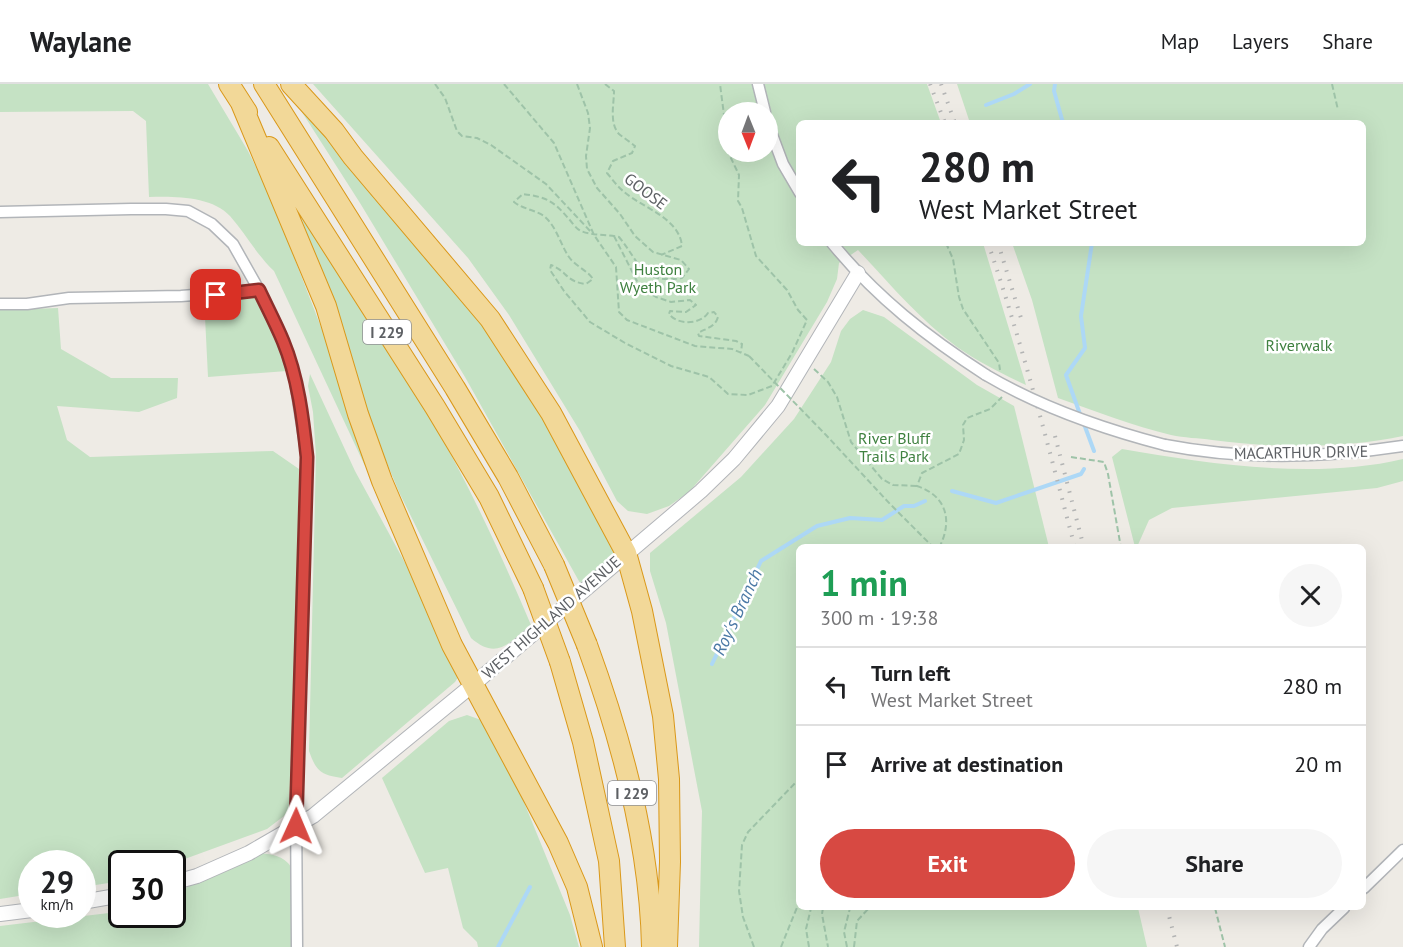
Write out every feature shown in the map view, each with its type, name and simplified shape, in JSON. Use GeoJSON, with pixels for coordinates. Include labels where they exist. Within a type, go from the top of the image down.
{"type":"FeatureCollection","features":[{"type":"Feature","properties":{"kind":"highway","name":"I 229"},"geometry":{"type":"LineString","coordinates":[[229,84],[441,417],[489,497],[532,588],[560,662],[584,742],[609,861],[615,947]]}},
{"type":"Feature","properties":{"kind":"highway","name":"I 229"},"geometry":{"type":"LineString","coordinates":[[264,84],[455,388],[508,477],[554,565],[587,645],[616,730],[632,791],[649,893],[652,947]]}},
{"type":"Feature","properties":{"kind":"highway"},"geometry":{"type":"LineString","coordinates":[[291,84],[334,131],[353,157],[490,319],[551,413],[626,553],[642,611],[663,716],[669,779],[670,862],[667,947]]}},
{"type":"Feature","properties":{"kind":"highway"},"geometry":{"type":"LineString","coordinates":[[241,103],[326,306],[358,414],[382,481],[452,645],[558,843],[577,887],[592,947]]}},
{"type":"Feature","properties":{"kind":"street"},"geometry":{"type":"LineString","coordinates":[[758,84],[762,102]]}},
{"type":"Feature","properties":{"kind":"street"},"geometry":{"type":"LineString","coordinates":[[778,150],[796,187]]}},
{"type":"Feature","properties":{"kind":"street"},"geometry":{"type":"LineString","coordinates":[[0,212],[166,209],[188,212],[212,224],[233,243],[259,290],[284,343],[295,380],[307,457],[296,826],[297,947]]}},
{"type":"Feature","properties":{"kind":"street","name":"MACARTHUR DRIVE"},"geometry":{"type":"LineString","coordinates":[[835,246],[884,300],[924,332],[986,375],[1018,393],[1087,422],[1165,445],[1189,450],[1250,456],[1367,452],[1403,446]]}},
{"type":"Feature","properties":{"kind":"street","name":"WEST HIGHLAND AVENUE"},"geometry":{"type":"LineString","coordinates":[[186,879],[249,853],[313,816],[666,522],[734,459],[778,406],[858,273]]}},
{"type":"Feature","properties":{"kind":"street"},"geometry":{"type":"LineString","coordinates":[[0,304],[27,304],[69,297],[181,296],[259,290]]}},
{"type":"Feature","properties":{"kind":"street"},"geometry":{"type":"LineString","coordinates":[[1366,886],[1403,850]]}},
{"type":"Feature","properties":{"kind":"street"},"geometry":{"type":"LineString","coordinates":[[1309,947],[1322,929],[1342,910]]}},
{"type":"Feature","properties":{"kind":"street"},"geometry":{"type":"LineString","coordinates":[[0,914],[18,912]]}},
{"type":"Feature","properties":{"kind":"path"},"geometry":{"type":"LineString","coordinates":[[435,84],[445,98],[457,131],[491,145],[546,184],[594,235],[616,267],[619,312],[627,320],[695,346],[732,349],[749,356],[890,504],[933,544]]}},
{"type":"Feature","properties":{"kind":"path"},"geometry":{"type":"LineString","coordinates":[[504,84],[554,143],[594,235]]}},
{"type":"Feature","properties":{"kind":"path"},"geometry":{"type":"LineString","coordinates":[[577,84],[588,113],[590,128],[586,156],[587,169],[597,188],[620,214],[635,236],[653,252],[681,260],[689,269],[682,278],[664,280],[654,278],[643,272],[619,237],[594,235],[579,230],[545,197],[523,194],[514,202],[543,215],[555,229],[569,259],[589,273],[593,279],[586,284],[573,282],[557,267],[551,266],[550,270],[590,322],[671,366],[709,377],[728,394],[748,395],[772,386],[792,353],[807,320],[798,310],[787,290],[756,256],[738,201],[739,175],[729,154],[720,84]]}},
{"type":"Feature","properties":{"kind":"path","name":"GOOSE"},"geometry":{"type":"LineString","coordinates":[[605,84],[614,91],[613,120],[618,133],[635,146],[632,153],[613,161],[607,173],[623,191],[668,222],[680,234],[682,246],[661,255]]}},
{"type":"Feature","properties":{"kind":"path"},"geometry":{"type":"LineString","coordinates":[[1332,84],[1338,110]]}},
{"type":"Feature","properties":{"kind":"path"},"geometry":{"type":"LineString","coordinates":[[614,236],[640,287],[656,297],[671,302],[690,300],[696,305],[686,312],[670,311],[670,317],[681,322],[696,322],[705,318],[708,313],[714,312],[718,317],[716,322],[698,333],[699,336],[736,341],[742,344],[741,352]]}},
{"type":"Feature","properties":{"kind":"path"},"geometry":{"type":"LineString","coordinates":[[947,246],[953,259],[958,297],[963,309],[999,363],[1000,374]]}},
{"type":"Feature","properties":{"kind":"path"},"geometry":{"type":"LineString","coordinates":[[792,353],[828,382],[837,397],[851,442],[882,479],[893,485],[925,488],[938,499],[946,513],[947,533],[940,544]]}},
{"type":"Feature","properties":{"kind":"path"},"geometry":{"type":"LineString","coordinates":[[917,486],[922,474],[959,454],[964,440],[963,425],[968,418],[990,409],[1003,397]]}},
{"type":"Feature","properties":{"kind":"path"},"geometry":{"type":"LineString","coordinates":[[1071,457],[1104,462],[1120,544]]}},
{"type":"Feature","properties":{"kind":"path"},"geometry":{"type":"LineString","coordinates":[[754,947],[743,917],[739,891],[742,845],[748,832],[796,782]]}},
{"type":"Feature","properties":{"kind":"path"},"geometry":{"type":"LineString","coordinates":[[781,947],[796,910]]}},
{"type":"Feature","properties":{"kind":"path"},"geometry":{"type":"LineString","coordinates":[[808,947],[806,929],[811,910]]}},
{"type":"Feature","properties":{"kind":"path"},"geometry":{"type":"LineString","coordinates":[[823,910],[828,947]]}},
{"type":"Feature","properties":{"kind":"path"},"geometry":{"type":"LineString","coordinates":[[847,947],[844,932],[850,910]]}},
{"type":"Feature","properties":{"kind":"path"},"geometry":{"type":"LineString","coordinates":[[854,947],[856,921],[867,910]]}},
{"type":"Feature","properties":{"kind":"path"},"geometry":{"type":"LineString","coordinates":[[1216,910],[1225,947]]}},
{"type":"Feature","properties":{"kind":"green space"},"geometry":{"type":"Polygon","coordinates":[[[0,84],[208,84],[248,151],[270,195],[387,498],[364,464],[274,271],[222,209],[213,204],[192,199],[149,197],[146,121],[133,111],[0,112],[0,84]]]}},
{"type":"Feature","properties":{"kind":"green space"},"geometry":{"type":"Polygon","coordinates":[[[284,84],[488,312],[616,555],[580,583],[465,377],[360,203],[284,84]]]}},
{"type":"Feature","properties":{"kind":"green space","name":"Huston Wyeth Park"},"geometry":{"type":"Polygon","coordinates":[[[313,84],[927,84],[940,120],[796,120],[796,246],[984,246],[1026,385],[973,358],[943,336],[905,301],[858,250],[839,263],[837,279],[827,302],[765,405],[689,492],[669,506],[647,514],[628,511],[617,501],[580,431],[509,315],[468,258],[313,84]]]}},
{"type":"Feature","properties":{"kind":"green space","name":"Riverwalk"},"geometry":{"type":"Polygon","coordinates":[[[957,84],[1403,84],[1403,436],[1356,443],[1308,446],[1260,445],[1186,437],[1143,427],[1058,398],[1032,300],[1013,246],[1366,246],[1366,120],[969,120],[957,84]]]}},
{"type":"Feature","properties":{"kind":"green space"},"geometry":{"type":"Polygon","coordinates":[[[299,211],[427,412],[495,543],[531,625],[503,647],[488,648],[471,638],[399,492],[377,439],[299,211]]]}},
{"type":"Feature","properties":{"kind":"green space"},"geometry":{"type":"Polygon","coordinates":[[[249,294],[263,301],[275,327],[287,371],[208,377],[204,297],[249,294]]]}},
{"type":"Feature","properties":{"kind":"green space"},"geometry":{"type":"Polygon","coordinates":[[[58,308],[61,349],[111,378],[178,378],[177,398],[139,412],[57,406],[67,440],[90,457],[273,451],[299,469],[293,803],[284,816],[267,829],[186,859],[186,850],[108,850],[108,883],[96,885],[96,850],[18,850],[18,896],[0,899],[0,310],[58,308]]]}},
{"type":"Feature","properties":{"kind":"green space","name":"River Bluff Trails Park"},"geometry":{"type":"Polygon","coordinates":[[[863,310],[884,317],[977,385],[1014,406],[1048,544],[796,544],[796,910],[1138,910],[1147,947],[699,947],[702,811],[666,623],[650,571],[650,553],[741,477],[794,419],[831,362],[841,331],[850,319],[863,310]]]}},
{"type":"Feature","properties":{"kind":"green space"},"geometry":{"type":"Polygon","coordinates":[[[310,374],[355,471],[435,618],[461,673],[455,682],[342,778],[320,771],[309,751],[316,456],[313,412],[308,386],[310,374]]]}},
{"type":"Feature","properties":{"kind":"green space"},"geometry":{"type":"Polygon","coordinates":[[[1122,449],[1190,460],[1262,468],[1298,469],[1369,465],[1403,459],[1403,481],[1377,488],[1172,508],[1149,520],[1138,544],[1134,544],[1112,457],[1122,449]]]}},
{"type":"Feature","properties":{"kind":"green space"},"geometry":{"type":"Polygon","coordinates":[[[467,715],[484,721],[497,736],[570,915],[579,947],[478,947],[477,942],[463,928],[448,868],[425,873],[382,778],[449,721],[467,715]]]}},
{"type":"Feature","properties":{"kind":"green space"},"geometry":{"type":"Polygon","coordinates":[[[257,853],[281,858],[292,870],[297,890],[297,947],[0,947],[0,926],[18,924],[18,928],[96,928],[96,915],[108,913],[108,928],[186,928],[186,888],[257,853]]]}},
{"type":"Feature","properties":{"kind":"waterway"},"geometry":{"type":"LineString","coordinates":[[986,105],[1014,94],[1030,84]]}},
{"type":"Feature","properties":{"kind":"waterway","name":"Roy's Branch"},"geometry":{"type":"LineString","coordinates":[[1055,84],[1054,91],[1062,120]]}},
{"type":"Feature","properties":{"kind":"waterway","name":"Roy's Branch"},"geometry":{"type":"LineString","coordinates":[[1081,417],[1066,375],[1085,348],[1081,316],[1092,246]]}},
{"type":"Feature","properties":{"kind":"waterway","name":"Roy's Branch"},"geometry":{"type":"LineString","coordinates":[[1084,424],[1094,451]]}},
{"type":"Feature","properties":{"kind":"waterway","name":"Roy's Branch"},"geometry":{"type":"LineString","coordinates":[[952,491],[996,503],[1081,474],[1084,469]]}},
{"type":"Feature","properties":{"kind":"waterway","name":"Roy's Branch"},"geometry":{"type":"LineString","coordinates":[[712,664],[761,561],[817,526],[850,518],[882,520],[904,506],[914,506],[925,501]]}},
{"type":"Feature","properties":{"kind":"waterway","name":"Roy's Branch"},"geometry":{"type":"LineString","coordinates":[[498,947],[530,887]]}},
{"type":"Feature","properties":{"kind":"railway"},"geometry":{"type":"LineString","coordinates":[[930,84],[944,120]]}},
{"type":"Feature","properties":{"kind":"railway"},"geometry":{"type":"LineString","coordinates":[[941,84],[954,120]]}},
{"type":"Feature","properties":{"kind":"railway"},"geometry":{"type":"LineString","coordinates":[[989,246],[1045,433],[1074,544]]}},
{"type":"Feature","properties":{"kind":"railway"},"geometry":{"type":"LineString","coordinates":[[999,246],[1021,318]]}},
{"type":"Feature","properties":{"kind":"railway"},"geometry":{"type":"LineString","coordinates":[[1055,436],[1083,544]]}},
{"type":"Feature","properties":{"kind":"railway"},"geometry":{"type":"LineString","coordinates":[[1168,910],[1177,947]]}},
{"type":"Feature","properties":{"kind":"route"},"geometry":{"type":"LineString","coordinates":[[216,295],[259,290],[284,343],[295,380],[305,437],[307,457],[296,826]]}}]}
